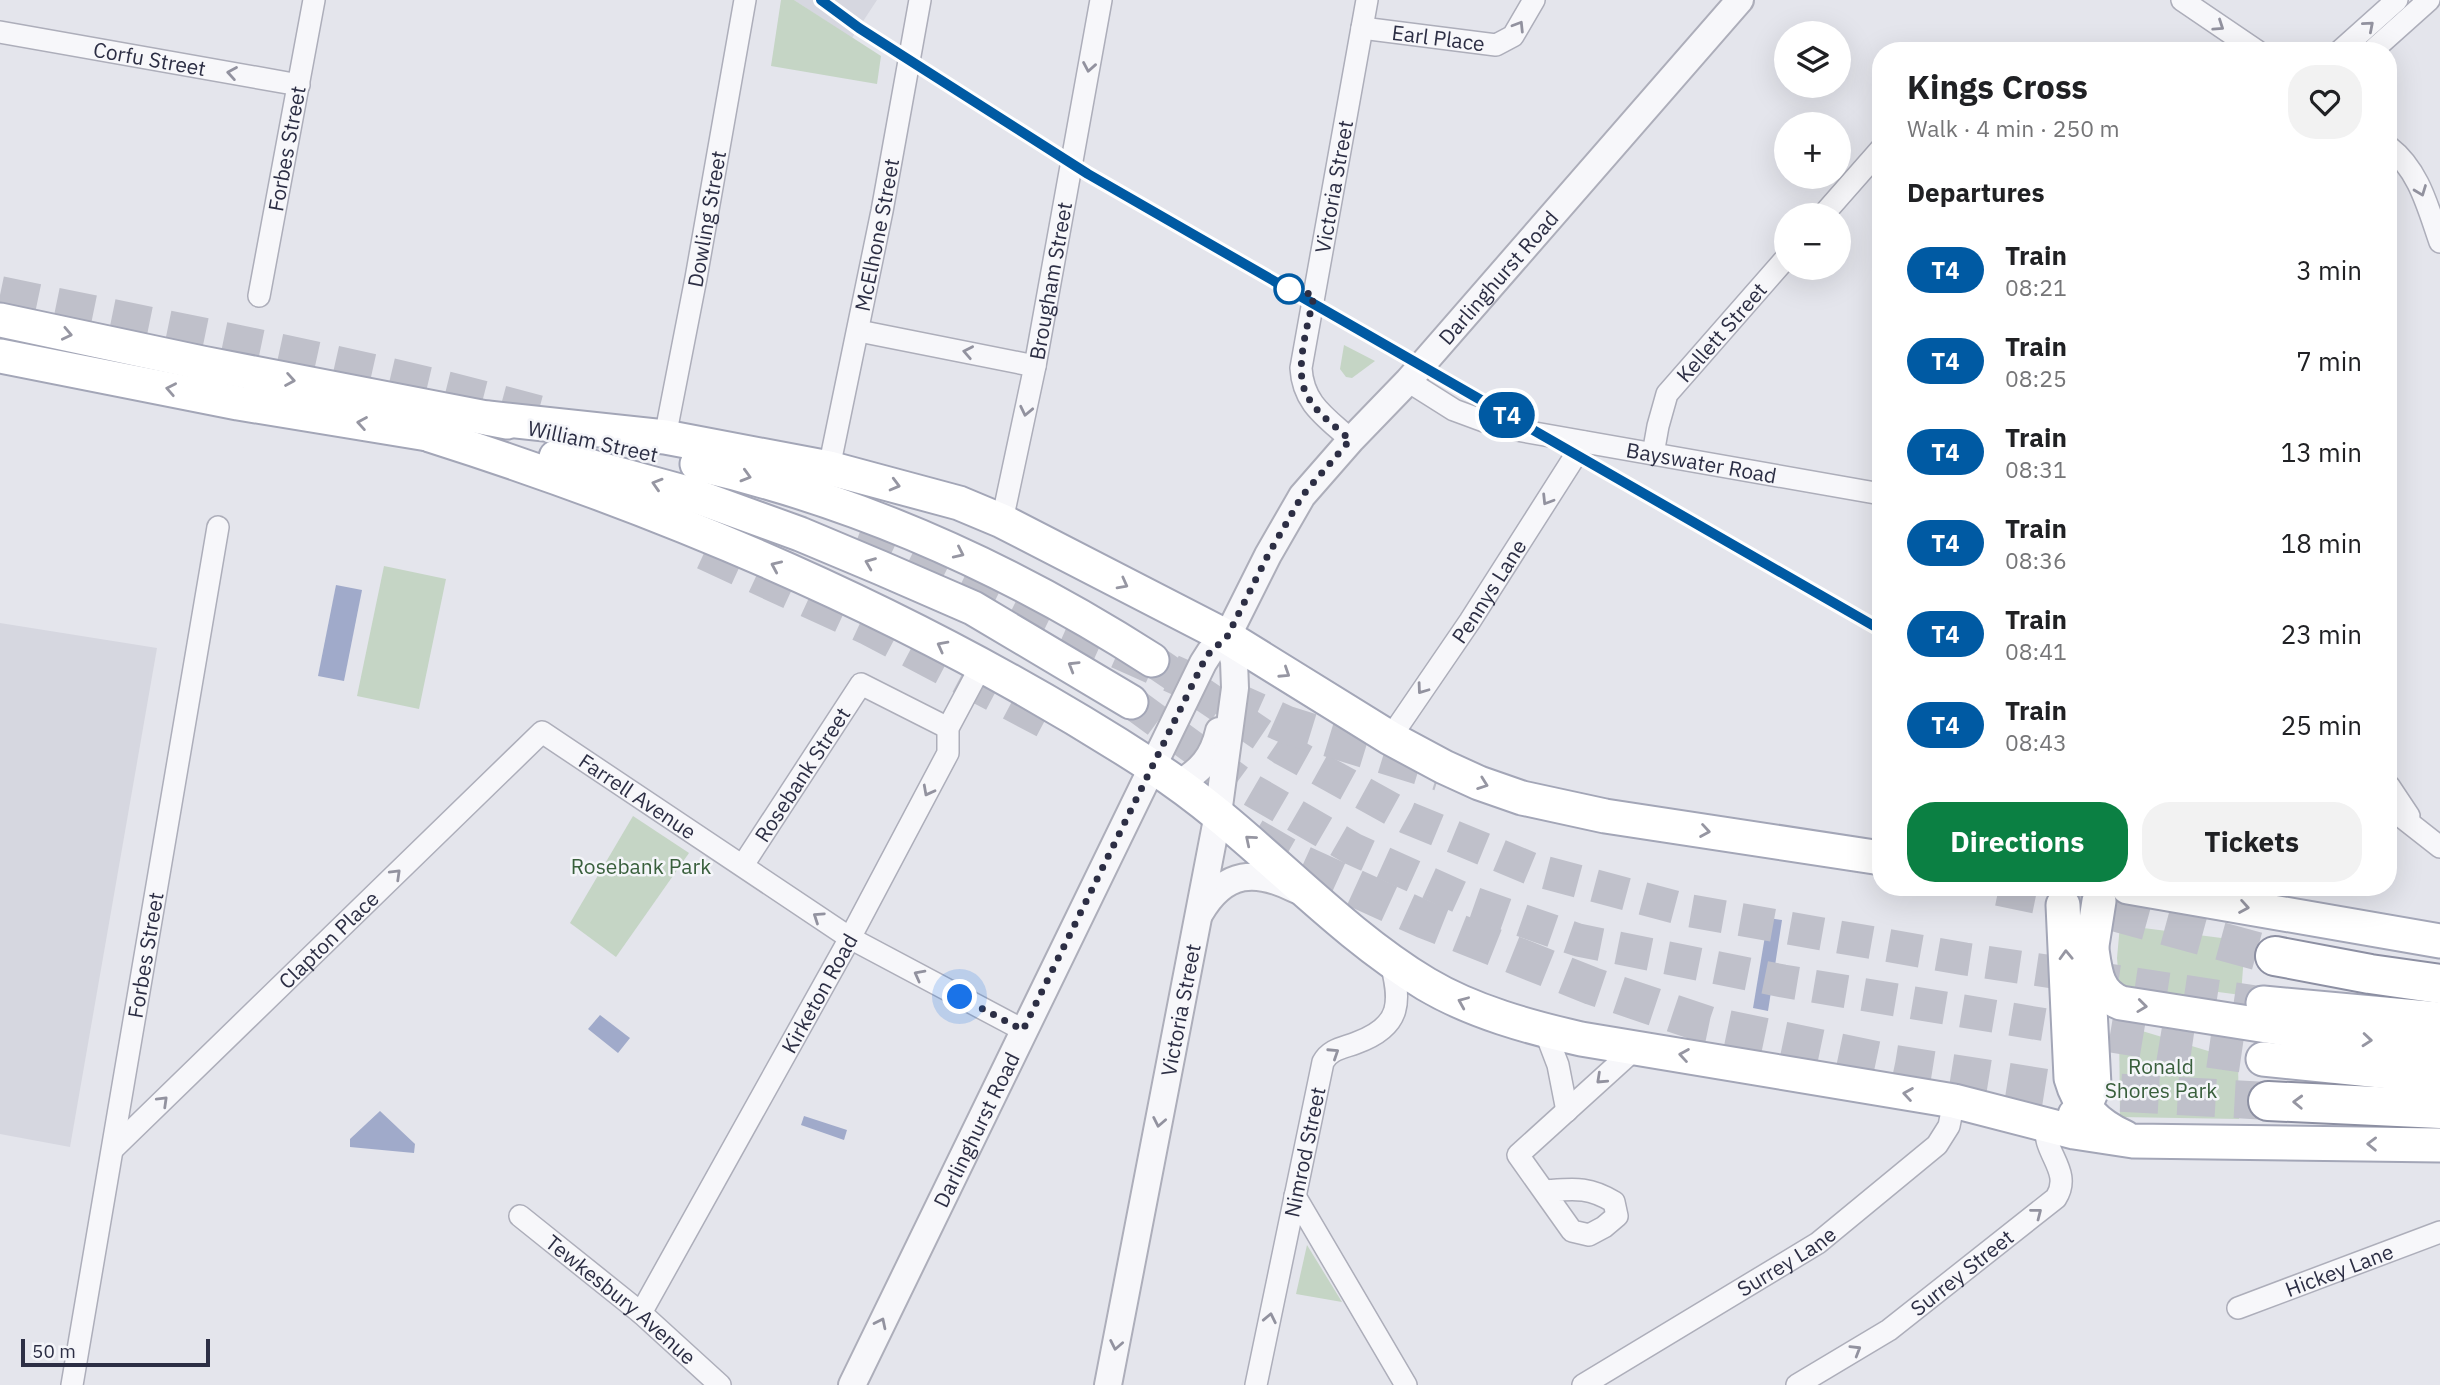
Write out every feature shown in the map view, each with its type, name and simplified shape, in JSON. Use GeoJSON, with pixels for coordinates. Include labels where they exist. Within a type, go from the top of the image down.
{"type":"FeatureCollection","features":[{"type":"Feature","properties":{"kind":"highway"},"geometry":{"type":"LineString","coordinates":[[2275,956],[2440,984]]}},
{"type":"Feature","properties":{"kind":"highway"},"geometry":{"type":"LineString","coordinates":[[2267,1101],[2440,1109]]}},
{"type":"Feature","properties":{"kind":"main road","name":"William Street"},"geometry":{"type":"LineString","coordinates":[[0,320],[202,363],[488,418],[724,470],[854,510],[955,551],[1092,621],[1152,660]]}},
{"type":"Feature","properties":{"kind":"main road","name":"William Street"},"geometry":{"type":"LineString","coordinates":[[0,356],[238,402],[561,458],[687,493],[788,530],[973,608],[1131,702]]}},
{"type":"Feature","properties":{"kind":"main road"},"geometry":{"type":"LineString","coordinates":[[488,418],[665,437],[829,468],[948,499],[1002,521],[1444,768],[1479,783],[1522,798],[1605,816],[1872,857]]}},
{"type":"Feature","properties":{"kind":"main road"},"geometry":{"type":"LineString","coordinates":[[430,435],[569,481],[664,517],[821,585],[981,666],[1166,776],[1218,814],[1390,959],[1427,984],[1458,1000],[1545,1031],[1954,1101],[2093,1136],[2133,1141],[2440,1145]]}},
{"type":"Feature","properties":{"kind":"main road"},"geometry":{"type":"LineString","coordinates":[[2059,896],[2070,909],[2082,910],[2091,908],[2100,896]]}},
{"type":"Feature","properties":{"kind":"main road"},"geometry":{"type":"LineString","coordinates":[[2059,896],[2069,1061],[2074,1088],[2084,1107],[2103,1126],[2133,1141]]}},
{"type":"Feature","properties":{"kind":"main road"},"geometry":{"type":"LineString","coordinates":[[2046,1125],[2065,1121],[2084,1107],[2094,1085],[2088,982],[2091,943],[2101,896]]}},
{"type":"Feature","properties":{"kind":"main road"},"geometry":{"type":"LineString","coordinates":[[2181,896],[2440,941]]}},
{"type":"Feature","properties":{"kind":"main road"},"geometry":{"type":"LineString","coordinates":[[2091,943],[2099,984],[2109,997],[2121,1003],[2337,1037],[2440,1046]]}},
{"type":"Feature","properties":{"kind":"main road"},"geometry":{"type":"LineString","coordinates":[[2263,1003],[2440,1019]]}},
{"type":"Feature","properties":{"kind":"main road"},"geometry":{"type":"LineString","coordinates":[[2263,1059],[2440,1077]]}},
{"type":"Feature","properties":{"kind":"main road"},"geometry":{"type":"LineString","coordinates":[[2046,1125],[2051,1106],[2067,1073],[2069,1061]]}},
{"type":"Feature","properties":{"kind":"street","name":"Forbes Street"},"geometry":{"type":"LineString","coordinates":[[259,296],[314,0]]}},
{"type":"Feature","properties":{"kind":"street","name":"Dowling Street"},"geometry":{"type":"LineString","coordinates":[[665,437],[745,0]]}},
{"type":"Feature","properties":{"kind":"street","name":"McElhone Street"},"geometry":{"type":"LineString","coordinates":[[829,468],[859,331],[920,0]]}},
{"type":"Feature","properties":{"kind":"street","name":"Brougham Street"},"geometry":{"type":"LineString","coordinates":[[1002,521],[1035,366],[1101,0]]}},
{"type":"Feature","properties":{"kind":"street","name":"Victoria Street"},"geometry":{"type":"LineString","coordinates":[[1350,440],[1309,400],[1304,390],[1301,368],[1367,0]]}},
{"type":"Feature","properties":{"kind":"street","name":"Earl Place"},"geometry":{"type":"LineString","coordinates":[[1362,28],[1496,45],[1513,36],[1534,0]]}},
{"type":"Feature","properties":{"kind":"street","name":"Darlinghurst Road"},"geometry":{"type":"LineString","coordinates":[[852,1385],[1023,1030],[1166,776],[1203,663],[1210,652],[1231,649],[1268,555],[1290,514],[1350,440],[1408,381],[1740,0]]}},
{"type":"Feature","properties":{"kind":"street"},"geometry":{"type":"LineString","coordinates":[[2182,0],[2244,42]]}},
{"type":"Feature","properties":{"kind":"street"},"geometry":{"type":"LineString","coordinates":[[2350,42],[2397,0]]}},
{"type":"Feature","properties":{"kind":"street"},"geometry":{"type":"LineString","coordinates":[[2382,42],[2429,0]]}},
{"type":"Feature","properties":{"kind":"street","name":"Corfu Street"},"geometry":{"type":"LineString","coordinates":[[0,32],[299,85]]}},
{"type":"Feature","properties":{"kind":"street"},"geometry":{"type":"LineString","coordinates":[[2397,153],[2417,180],[2440,242]]}},
{"type":"Feature","properties":{"kind":"street"},"geometry":{"type":"LineString","coordinates":[[1834,203],[1872,159]]}},
{"type":"Feature","properties":{"kind":"street","name":"Kellett Street"},"geometry":{"type":"LineString","coordinates":[[1653,454],[1667,394],[1774,272]]}},
{"type":"Feature","properties":{"kind":"street"},"geometry":{"type":"LineString","coordinates":[[859,331],[1035,366]]}},
{"type":"Feature","properties":{"kind":"street","name":"Bayswater Road"},"geometry":{"type":"LineString","coordinates":[[1408,381],[1447,406],[1508,429],[1872,492]]}},
{"type":"Feature","properties":{"kind":"street","name":"Pennys Lane"},"geometry":{"type":"LineString","coordinates":[[1390,738],[1471,621],[1584,442]]}},
{"type":"Feature","properties":{"kind":"street","name":"Forbes Street"},"geometry":{"type":"LineString","coordinates":[[72,1385],[218,527]]}},
{"type":"Feature","properties":{"kind":"street"},"geometry":{"type":"LineString","coordinates":[[1166,776],[1204,765],[1215,747],[1231,649]]}},
{"type":"Feature","properties":{"kind":"street","name":"Victoria Street"},"geometry":{"type":"LineString","coordinates":[[1108,1385],[1218,814],[1236,688],[1231,649]]}},
{"type":"Feature","properties":{"kind":"street","name":"Kirketon Road"},"geometry":{"type":"LineString","coordinates":[[641,1313],[850,939],[948,753],[948,728],[981,666]]}},
{"type":"Feature","properties":{"kind":"street","name":"Rosebank Street"},"geometry":{"type":"LineString","coordinates":[[743,865],[861,684],[948,728]]}},
{"type":"Feature","properties":{"kind":"street","name":"Clapton Place"},"geometry":{"type":"LineString","coordinates":[[114,1148],[542,732]]}},
{"type":"Feature","properties":{"kind":"street","name":"Farrell Avenue"},"geometry":{"type":"LineString","coordinates":[[542,732],[850,939],[1023,1030]]}},
{"type":"Feature","properties":{"kind":"street"},"geometry":{"type":"LineString","coordinates":[[2397,797],[2423,833]]}},
{"type":"Feature","properties":{"kind":"street"},"geometry":{"type":"LineString","coordinates":[[2397,813],[2440,847]]}},
{"type":"Feature","properties":{"kind":"street"},"geometry":{"type":"LineString","coordinates":[[1197,919],[1216,891],[1226,883],[1247,876],[1269,877],[1318,900]]}},
{"type":"Feature","properties":{"kind":"street","name":"Nimrod Street"},"geometry":{"type":"LineString","coordinates":[[1256,1385],[1324,1060],[1332,1052],[1375,1034],[1395,1014],[1398,993],[1390,959]]}},
{"type":"Feature","properties":{"kind":"street"},"geometry":{"type":"LineString","coordinates":[[1545,1031],[1558,1065],[1567,1111]]}},
{"type":"Feature","properties":{"kind":"street"},"geometry":{"type":"LineString","coordinates":[[1544,1191],[1518,1155],[1636,1048]]}},
{"type":"Feature","properties":{"kind":"street","name":"Surrey Lane"},"geometry":{"type":"LineString","coordinates":[[1583,1385],[1818,1243],[1937,1145],[1949,1126],[1954,1101]]}},
{"type":"Feature","properties":{"kind":"street","name":"Surrey Street"},"geometry":{"type":"LineString","coordinates":[[1797,1385],[1888,1330],[2056,1198],[2061,1187],[2062,1174],[2045,1140],[2046,1125]]}},
{"type":"Feature","properties":{"kind":"street"},"geometry":{"type":"LineString","coordinates":[[1295,1196],[1406,1385]]}},
{"type":"Feature","properties":{"kind":"street","name":"Tewkesbury Avenue"},"geometry":{"type":"LineString","coordinates":[[520,1216],[641,1313],[720,1385]]}},
{"type":"Feature","properties":{"kind":"street","name":"Hickey Lane"},"geometry":{"type":"LineString","coordinates":[[2238,1308],[2440,1232]]}},
{"type":"Feature","properties":{"kind":"shaded area"},"geometry":{"type":"Polygon","coordinates":[[[794,0],[877,0],[852,38],[794,0]]]}},
{"type":"Feature","properties":{"kind":"shaded area"},"geometry":{"type":"Polygon","coordinates":[[[0,623],[157,648],[70,1147],[0,1134],[0,623]]]}},
{"type":"Feature","properties":{"kind":"green space"},"geometry":{"type":"Polygon","coordinates":[[[781,0],[794,0],[881,56],[877,84],[771,66],[781,0]]]}},
{"type":"Feature","properties":{"kind":"green space"},"geometry":{"type":"Polygon","coordinates":[[[1344,345],[1375,361],[1352,378],[1346,377],[1340,369],[1344,345]]]}},
{"type":"Feature","properties":{"kind":"green space"},"geometry":{"type":"Polygon","coordinates":[[[384,566],[446,579],[419,709],[357,696],[384,566]]]}},
{"type":"Feature","properties":{"kind":"green space","name":"Rosebank Park"},"geometry":{"type":"Polygon","coordinates":[[[633,816],[689,853],[616,957],[570,923],[633,816]]]}},
{"type":"Feature","properties":{"kind":"green space","name":"Ronald Shores Park"},"geometry":{"type":"Polygon","coordinates":[[[2120,925],[2245,941],[2241,995],[2188,988],[2185,1004],[2120,993],[2117,958],[2120,925]]]}},
{"type":"Feature","properties":{"kind":"green space","name":"Ronald Shores Park"},"geometry":{"type":"Polygon","coordinates":[[[2119,1024],[2238,1060],[2239,1119],[2120,1117],[2119,1024]]]}},
{"type":"Feature","properties":{"kind":"green space"},"geometry":{"type":"Polygon","coordinates":[[[1307,1245],[1342,1302],[1296,1294],[1307,1245]]]}},
{"type":"Feature","properties":{"kind":"water"},"geometry":{"type":"Polygon","coordinates":[[[336,585],[362,590],[344,681],[318,676],[336,585]]]}},
{"type":"Feature","properties":{"kind":"water"},"geometry":{"type":"Polygon","coordinates":[[[1768,918],[1782,920],[1768,1011],[1753,1008],[1768,918]]]}},
{"type":"Feature","properties":{"kind":"water"},"geometry":{"type":"Polygon","coordinates":[[[600,1015],[630,1038],[618,1053],[588,1029],[600,1015]]]}},
{"type":"Feature","properties":{"kind":"water"},"geometry":{"type":"Polygon","coordinates":[[[380,1111],[415,1144],[414,1153],[350,1147],[350,1139],[380,1111]]]}},
{"type":"Feature","properties":{"kind":"water"},"geometry":{"type":"Polygon","coordinates":[[[804,1116],[847,1130],[844,1140],[801,1125],[804,1116]]]}},
{"type":"Feature","properties":{"kind":"tunnel"},"geometry":{"type":"LineString","coordinates":[[0,295],[339,366],[541,415]]}},
{"type":"Feature","properties":{"kind":"tunnel"},"geometry":{"type":"LineString","coordinates":[[861,529],[885,538],[1050,619],[1287,725],[1440,772]]}},
{"type":"Feature","properties":{"kind":"tunnel"},"geometry":{"type":"LineString","coordinates":[[705,551],[868,626],[1052,723]]}},
{"type":"Feature","properties":{"kind":"tunnel"},"geometry":{"type":"LineString","coordinates":[[1152,660],[1283,749],[1408,818],[1532,869],[1686,910],[1965,959],[2263,1003]]}},
{"type":"Feature","properties":{"kind":"tunnel"},"geometry":{"type":"LineString","coordinates":[[1131,702],[1248,788],[1353,849],[1473,903],[1578,940],[1783,981],[2263,1059]]}},
{"type":"Feature","properties":{"kind":"tunnel"},"geometry":{"type":"LineString","coordinates":[[1253,837],[1293,860],[1423,919],[1592,986],[1708,1025],[1895,1064],[2053,1089],[2268,1101]]}},
{"type":"Feature","properties":{"kind":"tunnel"},"geometry":{"type":"LineString","coordinates":[[2043,896],[2091,906],[2275,956]]}},
{"type":"Feature","properties":{"kind":"railway"},"geometry":{"type":"LineString","coordinates":[[821,0],[859,28]]}},
{"type":"Feature","properties":{"kind":"train","name":"T4"},"geometry":{"type":"LineString","coordinates":[[821,0],[859,28],[1088,174],[1872,625]]}},
{"type":"Feature","properties":{"kind":"route"},"geometry":{"type":"LineString","coordinates":[[960,997],[1023,1030],[1203,663],[1210,652],[1227,637],[1268,555],[1302,496],[1350,440],[1309,400],[1304,390],[1302,356],[1314,295],[1289,289]]}}]}
